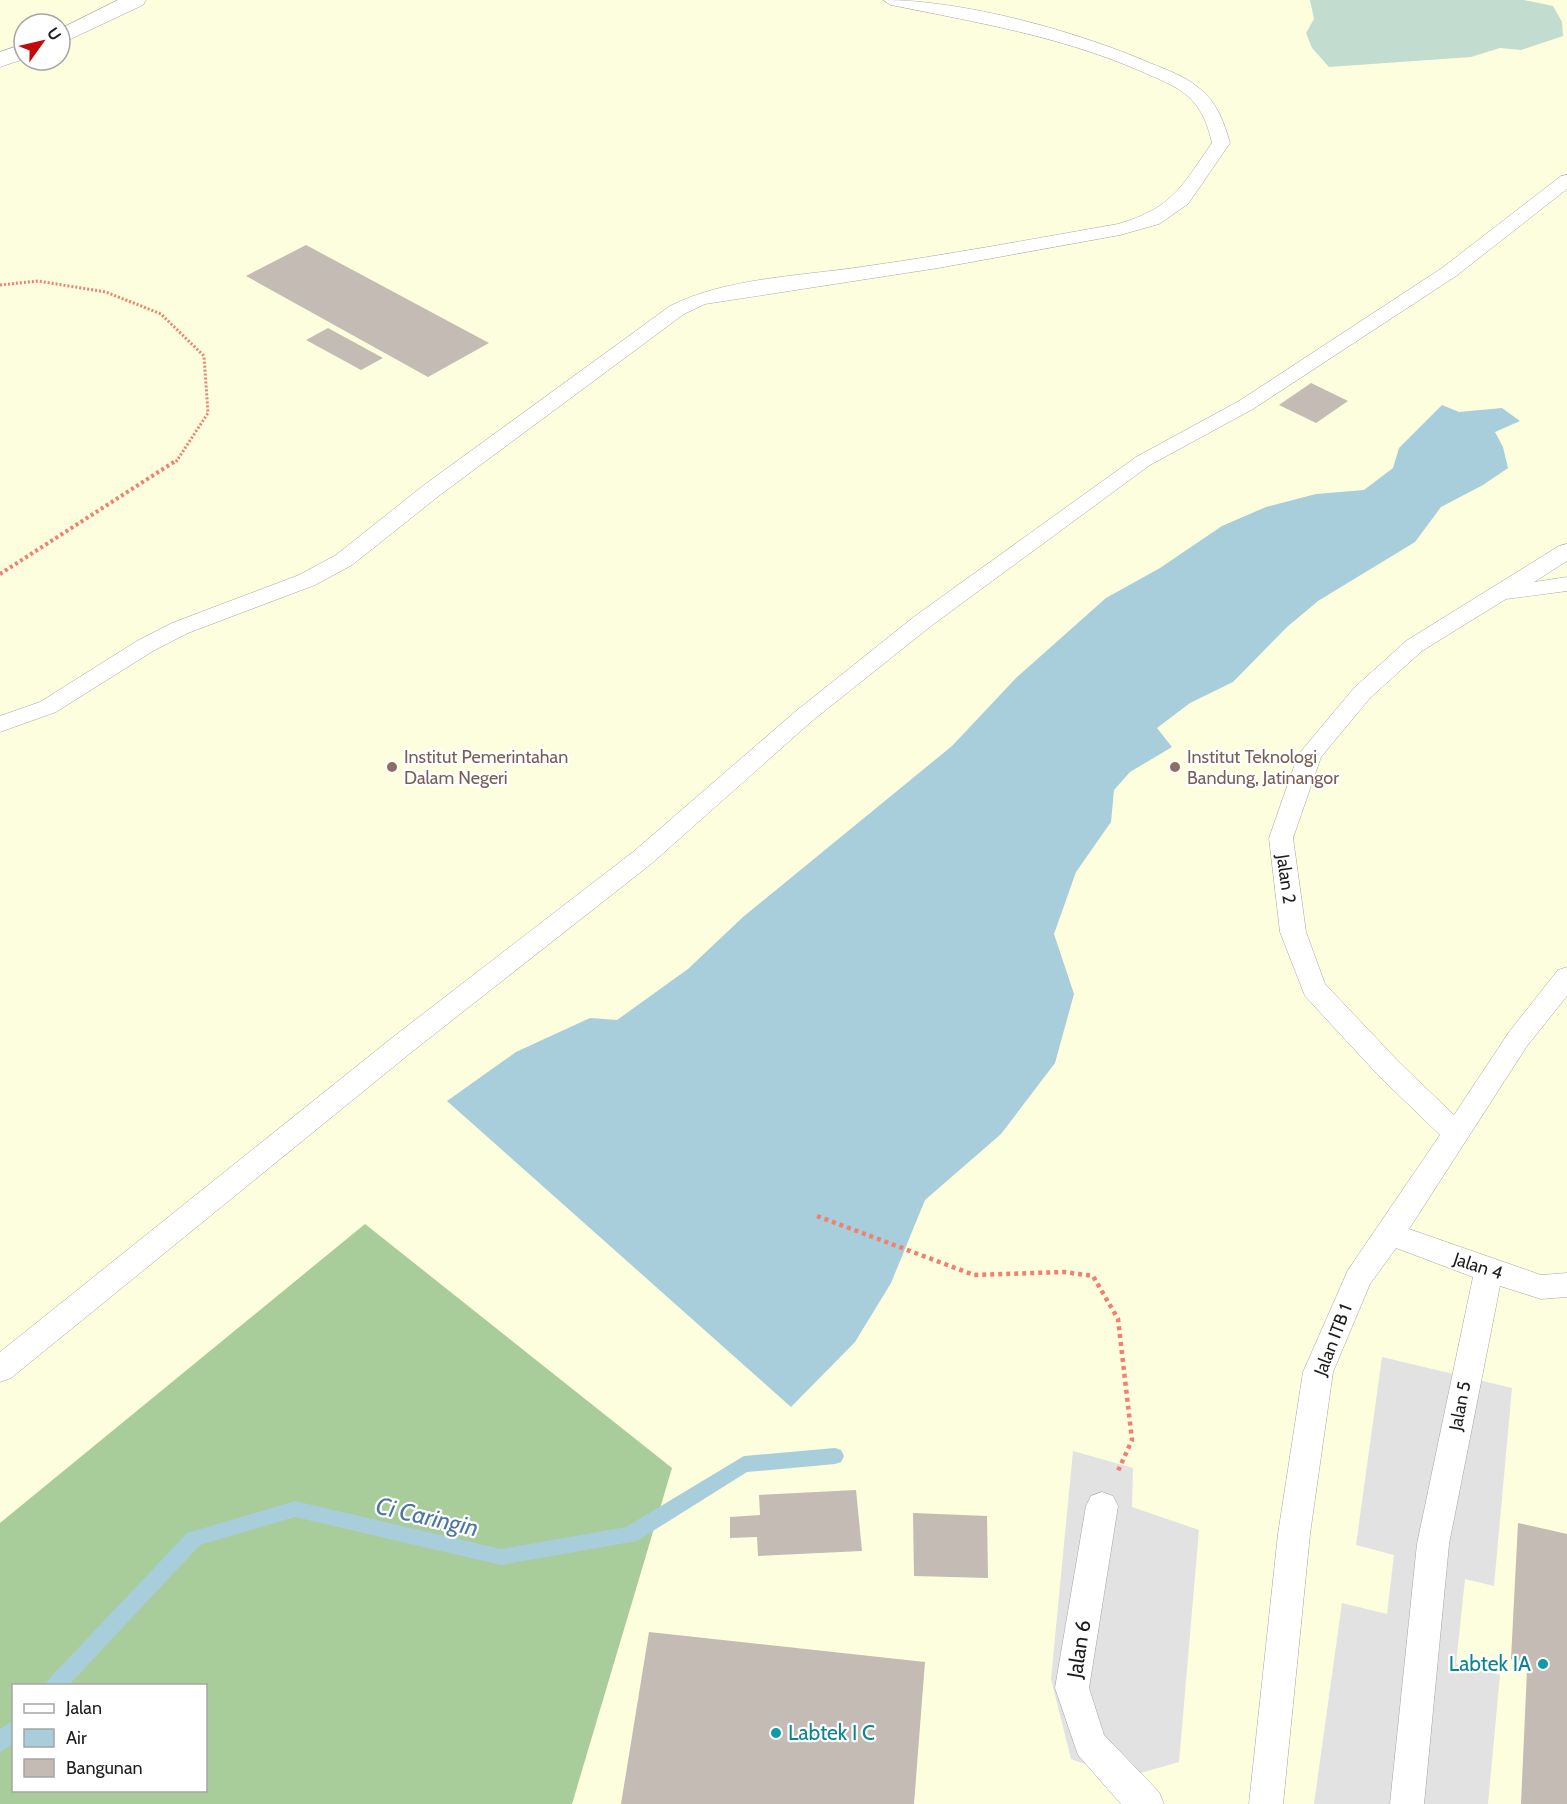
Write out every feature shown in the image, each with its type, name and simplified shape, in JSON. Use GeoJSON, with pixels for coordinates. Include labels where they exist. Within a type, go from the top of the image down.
{"type":"FeatureCollection","features":[{"type":"Feature","properties":{"kind":"street"},"geometry":{"type":"LineString","coordinates":[[72,31],[135,0]]}},
{"type":"Feature","properties":{"kind":"lane"},"geometry":{"type":"LineString","coordinates":[[0,724],[57,701],[135,652],[180,628],[307,580],[344,560],[432,490],[677,310],[699,299],[938,262],[1120,229],[1152,220],[1181,200],[1221,143],[1213,113],[1197,94],[1181,83],[1129,59],[1056,35],[891,0]]}},
{"type":"Feature","properties":{"kind":"lane"},"geometry":{"type":"LineString","coordinates":[[0,1369],[84,1304],[402,1044],[642,858],[804,716],[923,621],[1143,461],[1179,438],[1222,420],[1449,272],[1567,180]]}},
{"type":"Feature","properties":{"kind":"lane","name":"Jalan 2"},"geometry":{"type":"LineString","coordinates":[[1455,1133],[1389,1069],[1314,988],[1293,932],[1281,838],[1311,755],[1362,693],[1414,646],[1567,551]]}},
{"type":"Feature","properties":{"kind":"lane"},"geometry":{"type":"LineString","coordinates":[[1498,593],[1567,584]]}},
{"type":"Feature","properties":{"kind":"lane","name":"Jalan ITB 1"},"geometry":{"type":"LineString","coordinates":[[1266,1804],[1294,1534],[1318,1372],[1358,1278],[1390,1234],[1518,1039],[1567,977]]}},
{"type":"Feature","properties":{"kind":"lane","name":"Jalan 4"},"geometry":{"type":"LineString","coordinates":[[1390,1234],[1541,1287],[1567,1285]]}},
{"type":"Feature","properties":{"kind":"lane","name":"Jalan 5"},"geometry":{"type":"LineString","coordinates":[[1407,1804],[1433,1544],[1489,1269]]}},
{"type":"Feature","properties":{"kind":"lane","name":"Jalan 6"},"geometry":{"type":"LineString","coordinates":[[1102,1506],[1072,1688],[1090,1744],[1135,1794],[1147,1804]]}},
{"type":"Feature","properties":{"kind":"path"},"geometry":{"type":"LineString","coordinates":[[0,285],[38,281],[106,292],[161,314],[204,356],[208,413],[174,464],[0,574]]}},
{"type":"Feature","properties":{"kind":"path"},"geometry":{"type":"LineString","coordinates":[[817,1216],[974,1275],[1064,1272],[1093,1276],[1118,1319],[1132,1440],[1102,1506]]}},
{"type":"Feature","properties":{"kind":"shaded area"},"geometry":{"type":"Polygon","coordinates":[[[0,0],[1567,0],[1567,1804],[0,1804],[0,0]]]}},
{"type":"Feature","properties":{"kind":"shaded area"},"geometry":{"type":"Polygon","coordinates":[[[1310,0],[1524,0],[1553,6],[1562,22],[1563,36],[1521,50],[1500,48],[1471,57],[1329,67],[1312,48],[1306,33],[1314,19],[1310,0]]]}},
{"type":"Feature","properties":{"kind":"shaded area"},"geometry":{"type":"Polygon","coordinates":[[[1382,1357],[1512,1388],[1494,1586],[1465,1579],[1456,1664],[1500,1675],[1488,1804],[1314,1804],[1342,1603],[1387,1614],[1394,1555],[1356,1545],[1382,1357]]]}},
{"type":"Feature","properties":{"kind":"shaded area"},"geometry":{"type":"Polygon","coordinates":[[[1073,1451],[1133,1468],[1132,1507],[1199,1530],[1179,1762],[1123,1778],[1071,1759],[1051,1679],[1073,1451]]]}},
{"type":"Feature","properties":{"kind":"green space"},"geometry":{"type":"Polygon","coordinates":[[[365,1224],[672,1468],[572,1804],[0,1804],[0,1523],[365,1224]]]}},
{"type":"Feature","properties":{"kind":"water"},"geometry":{"type":"Polygon","coordinates":[[[1442,405],[1459,412],[1502,408],[1520,421],[1495,432],[1503,447],[1508,468],[1483,485],[1441,507],[1415,542],[1318,601],[1287,627],[1233,682],[1190,703],[1157,728],[1172,747],[1130,772],[1114,790],[1111,822],[1076,872],[1054,934],[1074,994],[1055,1063],[1001,1134],[925,1200],[891,1283],[855,1342],[791,1407],[447,1101],[516,1052],[590,1018],[617,1020],[688,969],[743,917],[952,746],[1016,678],[1106,598],[1160,568],[1222,526],[1266,507],[1316,494],[1364,490],[1393,468],[1399,448],[1442,405]]]}},
{"type":"Feature","properties":{"kind":"building"},"geometry":{"type":"Polygon","coordinates":[[[306,245],[489,343],[428,377],[246,276],[306,245]]]}},
{"type":"Feature","properties":{"kind":"building"},"geometry":{"type":"Polygon","coordinates":[[[328,328],[383,358],[361,370],[306,340],[328,328]]]}},
{"type":"Feature","properties":{"kind":"building"},"geometry":{"type":"Polygon","coordinates":[[[1311,383],[1348,401],[1316,423],[1279,405],[1311,383]]]}},
{"type":"Feature","properties":{"kind":"building"},"geometry":{"type":"Polygon","coordinates":[[[856,1490],[862,1551],[758,1556],[757,1537],[730,1538],[730,1517],[760,1515],[759,1495],[856,1490]]]}},
{"type":"Feature","properties":{"kind":"building"},"geometry":{"type":"Polygon","coordinates":[[[913,1513],[987,1516],[988,1578],[914,1576],[913,1513]]]}},
{"type":"Feature","properties":{"kind":"building","name":"Labtek IA"},"geometry":{"type":"Polygon","coordinates":[[[1518,1523],[1567,1534],[1567,1804],[1521,1804],[1527,1670],[1511,1659],[1518,1523]]]}},
{"type":"Feature","properties":{"kind":"building","name":"Labtek I C"},"geometry":{"type":"Polygon","coordinates":[[[649,1632],[925,1662],[914,1804],[621,1804],[649,1632]]]}},
{"type":"Feature","properties":{"kind":"waterway","name":"Ci Caringin"},"geometry":{"type":"LineString","coordinates":[[57,1684],[194,1539],[295,1509],[501,1557],[630,1535],[744,1464],[835,1456]]}},
{"type":"Feature","properties":{"kind":"waterway","name":"Ci Caringin"},"geometry":{"type":"LineString","coordinates":[[0,1743],[12,1731]]}},
{"type":"Feature","properties":{"kind":"place","name":"Institut Pemerintahan Dalam Negeri"},"geometry":{"type":"Point","coordinates":[392,767]}},
{"type":"Feature","properties":{"kind":"place","name":"Institut Teknologi Bandung, Jatinangor"},"geometry":{"type":"Point","coordinates":[1175,767]}},
{"type":"Feature","properties":{"kind":"place","name":"Labtek IA"},"geometry":{"type":"Point","coordinates":[1543,1664]}},
{"type":"Feature","properties":{"kind":"place","name":"Labtek I C"},"geometry":{"type":"Point","coordinates":[776,1733]}}]}
